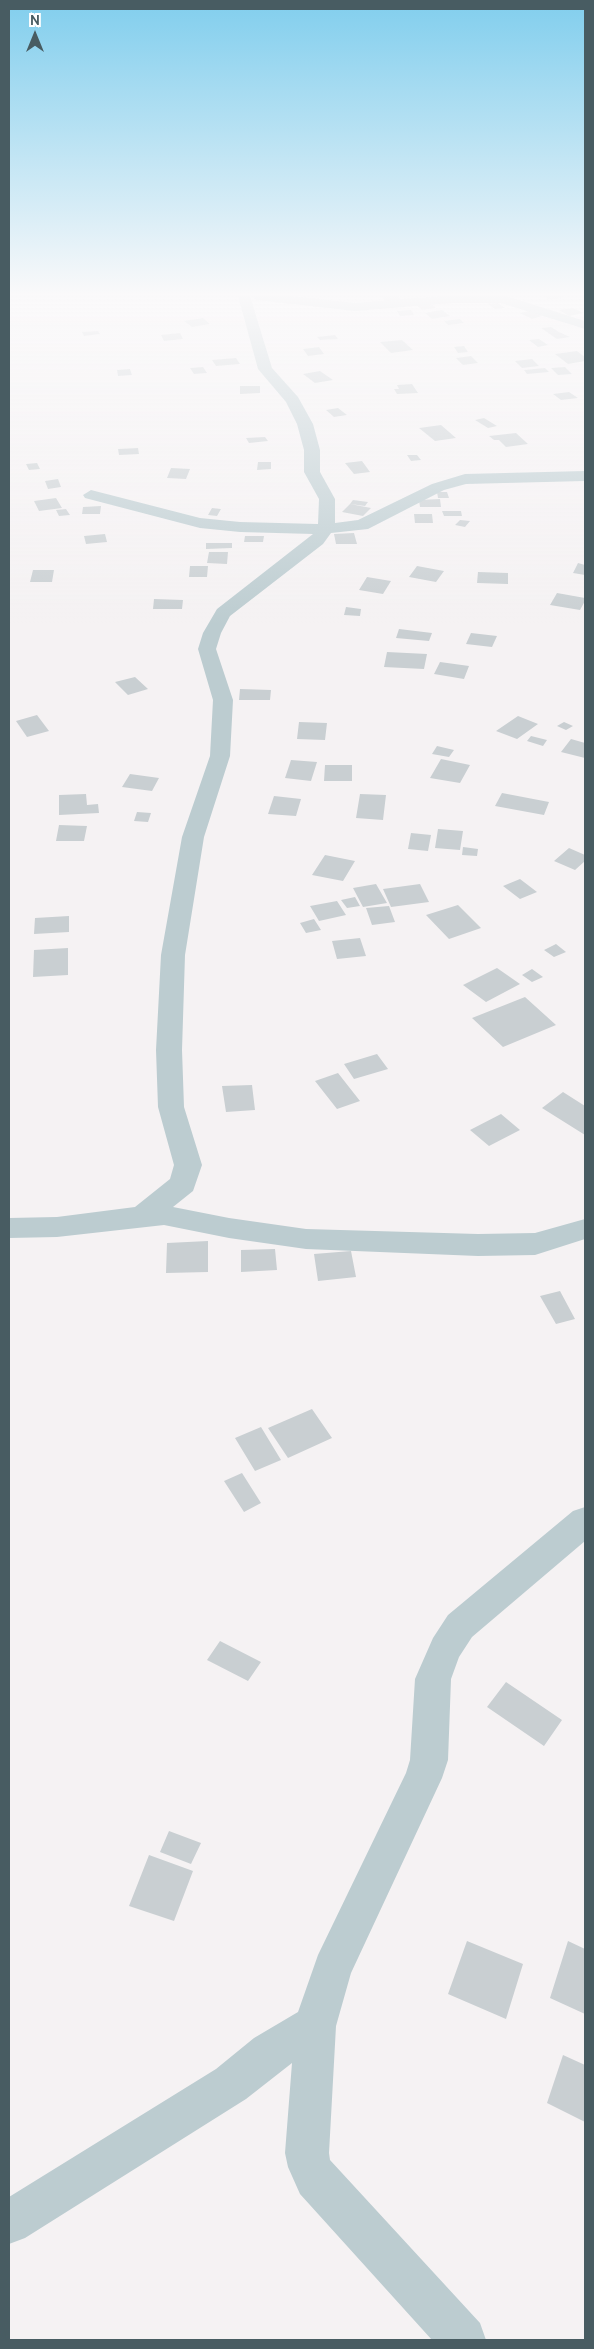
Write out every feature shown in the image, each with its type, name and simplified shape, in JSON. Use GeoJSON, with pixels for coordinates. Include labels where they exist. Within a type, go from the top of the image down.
{"type":"FeatureCollection","features":[{"type":"Feature","properties":{"kind":"street"},"geometry":{"type":"LineString","coordinates":[[143,1216],[183,1184],[188,1165],[171,1107],[169,1050],[173,955],[192,837],[214,776],[221,739],[223,700],[207,649],[212,633],[223,613],[317,540],[326,529],[327,499],[312,472],[312,450],[305,424],[296,406]]}},
{"type":"Feature","properties":{"kind":"street"},"geometry":{"type":"LineString","coordinates":[[91,495],[200,523],[240,527],[326,529],[362,525],[438,486],[465,479],[585,476]]}},
{"type":"Feature","properties":{"kind":"street"},"geometry":{"type":"LineString","coordinates":[[9,1228],[57,1228],[143,1216],[164,1215],[229,1228],[353,1242],[403,1241],[478,1245],[535,1244],[585,1229]]}},
{"type":"Feature","properties":{"kind":"street"},"geometry":{"type":"LineString","coordinates":[[463,2340],[316,2178],[310,2167],[306,2153],[315,2026],[332,1969],[423,1778],[429,1760],[433,1679],[446,1649],[460,1626],[585,1521]]}},
{"type":"Feature","properties":{"kind":"street"},"geometry":{"type":"LineString","coordinates":[[9,2222],[231,2084],[270,2053],[315,2026]]}},
{"type":"Feature","properties":{"kind":"building"},"geometry":{"type":"Polygon","coordinates":[[[338,408],[347,415],[334,417],[326,410],[338,408]]]}},
{"type":"Feature","properties":{"kind":"building"},"geometry":{"type":"Polygon","coordinates":[[[484,418],[497,426],[488,428],[475,420],[484,418]]]}},
{"type":"Feature","properties":{"kind":"building"},"geometry":{"type":"Polygon","coordinates":[[[441,425],[456,438],[435,441],[419,428],[441,425]]]}},
{"type":"Feature","properties":{"kind":"building"},"geometry":{"type":"Polygon","coordinates":[[[516,433],[528,444],[506,447],[499,440],[494,440],[489,436],[516,433]]]}},
{"type":"Feature","properties":{"kind":"building"},"geometry":{"type":"Polygon","coordinates":[[[265,437],[268,441],[249,443],[246,438],[265,437]]]}},
{"type":"Feature","properties":{"kind":"building"},"geometry":{"type":"Polygon","coordinates":[[[138,448],[139,454],[119,455],[118,449],[138,448]]]}},
{"type":"Feature","properties":{"kind":"building"},"geometry":{"type":"Polygon","coordinates":[[[407,455],[417,455],[421,460],[411,461],[407,455]]]}},
{"type":"Feature","properties":{"kind":"building"},"geometry":{"type":"Polygon","coordinates":[[[362,461],[370,472],[354,474],[345,463],[362,461]]]}},
{"type":"Feature","properties":{"kind":"building"},"geometry":{"type":"Polygon","coordinates":[[[258,462],[271,462],[271,469],[257,470],[258,462]]]}},
{"type":"Feature","properties":{"kind":"building"},"geometry":{"type":"Polygon","coordinates":[[[37,463],[40,469],[29,470],[26,464],[37,463]]]}},
{"type":"Feature","properties":{"kind":"building"},"geometry":{"type":"Polygon","coordinates":[[[171,468],[190,469],[186,479],[167,478],[171,468]]]}},
{"type":"Feature","properties":{"kind":"building"},"geometry":{"type":"Polygon","coordinates":[[[58,479],[61,487],[48,489],[45,481],[58,479]]]}},
{"type":"Feature","properties":{"kind":"building"},"geometry":{"type":"Polygon","coordinates":[[[437,492],[447,492],[449,498],[438,498],[437,492]]]}},
{"type":"Feature","properties":{"kind":"building"},"geometry":{"type":"Polygon","coordinates":[[[56,498],[62,508],[39,511],[34,501],[56,498]]]}},
{"type":"Feature","properties":{"kind":"building"},"geometry":{"type":"Polygon","coordinates":[[[440,499],[441,507],[420,507],[419,500],[440,499]]]}},
{"type":"Feature","properties":{"kind":"building"},"geometry":{"type":"Polygon","coordinates":[[[353,500],[368,502],[365,506],[350,504],[353,500]]]}},
{"type":"Feature","properties":{"kind":"building"},"geometry":{"type":"Polygon","coordinates":[[[350,504],[371,508],[363,516],[342,512],[350,504]]]}},
{"type":"Feature","properties":{"kind":"building"},"geometry":{"type":"Polygon","coordinates":[[[101,506],[100,514],[82,514],[83,507],[101,506]]]}},
{"type":"Feature","properties":{"kind":"building"},"geometry":{"type":"Polygon","coordinates":[[[212,508],[221,509],[217,516],[208,515],[212,508]]]}},
{"type":"Feature","properties":{"kind":"building"},"geometry":{"type":"Polygon","coordinates":[[[66,509],[70,515],[59,516],[56,510],[66,509]]]}},
{"type":"Feature","properties":{"kind":"building"},"geometry":{"type":"Polygon","coordinates":[[[442,511],[461,511],[462,516],[444,516],[442,511]]]}},
{"type":"Feature","properties":{"kind":"building"},"geometry":{"type":"Polygon","coordinates":[[[414,514],[432,514],[433,523],[415,523],[414,514]]]}},
{"type":"Feature","properties":{"kind":"building"},"geometry":{"type":"Polygon","coordinates":[[[460,520],[470,521],[465,527],[455,525],[460,520]]]}},
{"type":"Feature","properties":{"kind":"building"},"geometry":{"type":"Polygon","coordinates":[[[354,533],[357,544],[336,544],[334,534],[354,533]]]}},
{"type":"Feature","properties":{"kind":"building"},"geometry":{"type":"Polygon","coordinates":[[[105,534],[107,542],[86,544],[84,536],[105,534]]]}},
{"type":"Feature","properties":{"kind":"building"},"geometry":{"type":"Polygon","coordinates":[[[245,536],[264,536],[263,542],[244,542],[245,536]]]}},
{"type":"Feature","properties":{"kind":"building"},"geometry":{"type":"Polygon","coordinates":[[[206,543],[232,543],[232,548],[206,549],[206,543]]]}},
{"type":"Feature","properties":{"kind":"building"},"geometry":{"type":"Polygon","coordinates":[[[209,552],[228,552],[227,564],[207,563],[209,552]]]}},
{"type":"Feature","properties":{"kind":"building"},"geometry":{"type":"Polygon","coordinates":[[[578,563],[585,565],[585,575],[573,573],[578,563]]]}},
{"type":"Feature","properties":{"kind":"building"},"geometry":{"type":"Polygon","coordinates":[[[190,566],[208,566],[207,577],[189,577],[190,566]]]}},
{"type":"Feature","properties":{"kind":"building"},"geometry":{"type":"Polygon","coordinates":[[[417,566],[444,571],[436,582],[409,577],[417,566]]]}},
{"type":"Feature","properties":{"kind":"building"},"geometry":{"type":"Polygon","coordinates":[[[33,570],[54,570],[52,582],[30,582],[33,570]]]}},
{"type":"Feature","properties":{"kind":"building"},"geometry":{"type":"Polygon","coordinates":[[[478,572],[508,573],[508,584],[477,583],[478,572]]]}},
{"type":"Feature","properties":{"kind":"building"},"geometry":{"type":"Polygon","coordinates":[[[367,577],[391,581],[383,594],[359,590],[367,577]]]}},
{"type":"Feature","properties":{"kind":"building"},"geometry":{"type":"Polygon","coordinates":[[[557,593],[585,598],[585,601],[580,610],[550,605],[557,593]]]}},
{"type":"Feature","properties":{"kind":"building"},"geometry":{"type":"Polygon","coordinates":[[[154,599],[183,600],[182,609],[153,609],[154,599]]]}},
{"type":"Feature","properties":{"kind":"building"},"geometry":{"type":"Polygon","coordinates":[[[346,607],[361,609],[360,616],[344,615],[346,607]]]}},
{"type":"Feature","properties":{"kind":"building"},"geometry":{"type":"Polygon","coordinates":[[[399,629],[432,633],[429,641],[396,638],[399,629]]]}},
{"type":"Feature","properties":{"kind":"building"},"geometry":{"type":"Polygon","coordinates":[[[471,633],[497,636],[492,647],[466,644],[471,633]]]}},
{"type":"Feature","properties":{"kind":"building"},"geometry":{"type":"Polygon","coordinates":[[[387,652],[427,654],[424,669],[384,667],[387,652]]]}},
{"type":"Feature","properties":{"kind":"building"},"geometry":{"type":"Polygon","coordinates":[[[440,662],[469,666],[464,679],[434,674],[440,662]]]}},
{"type":"Feature","properties":{"kind":"building"},"geometry":{"type":"Polygon","coordinates":[[[135,677],[148,689],[128,695],[115,682],[135,677]]]}},
{"type":"Feature","properties":{"kind":"building"},"geometry":{"type":"Polygon","coordinates":[[[240,689],[271,690],[270,700],[239,700],[240,689]]]}},
{"type":"Feature","properties":{"kind":"building"},"geometry":{"type":"Polygon","coordinates":[[[37,715],[49,731],[27,737],[16,721],[37,715]]]}},
{"type":"Feature","properties":{"kind":"building"},"geometry":{"type":"Polygon","coordinates":[[[518,716],[538,724],[517,739],[496,731],[518,716]]]}},
{"type":"Feature","properties":{"kind":"building"},"geometry":{"type":"Polygon","coordinates":[[[299,722],[327,723],[325,740],[297,739],[299,722]]]}},
{"type":"Feature","properties":{"kind":"building"},"geometry":{"type":"Polygon","coordinates":[[[564,722],[573,726],[566,730],[557,726],[564,722]]]}},
{"type":"Feature","properties":{"kind":"building"},"geometry":{"type":"Polygon","coordinates":[[[531,736],[547,740],[543,746],[527,741],[531,736]]]}},
{"type":"Feature","properties":{"kind":"building"},"geometry":{"type":"Polygon","coordinates":[[[571,739],[585,743],[585,758],[561,752],[571,739]]]}},
{"type":"Feature","properties":{"kind":"building"},"geometry":{"type":"Polygon","coordinates":[[[437,746],[454,750],[449,757],[432,754],[437,746]]]}},
{"type":"Feature","properties":{"kind":"building"},"geometry":{"type":"Polygon","coordinates":[[[441,759],[470,765],[460,783],[430,778],[441,759]]]}},
{"type":"Feature","properties":{"kind":"building"},"geometry":{"type":"Polygon","coordinates":[[[291,760],[317,762],[311,781],[285,778],[291,760]]]}},
{"type":"Feature","properties":{"kind":"building"},"geometry":{"type":"Polygon","coordinates":[[[325,765],[352,765],[352,781],[324,781],[325,765]]]}},
{"type":"Feature","properties":{"kind":"building"},"geometry":{"type":"Polygon","coordinates":[[[130,774],[159,778],[152,791],[122,787],[130,774]]]}},
{"type":"Feature","properties":{"kind":"building"},"geometry":{"type":"Polygon","coordinates":[[[502,793],[549,802],[544,815],[495,806],[502,793]]]}},
{"type":"Feature","properties":{"kind":"building"},"geometry":{"type":"Polygon","coordinates":[[[86,794],[87,805],[98,804],[99,813],[59,815],[59,795],[86,794]]]}},
{"type":"Feature","properties":{"kind":"building"},"geometry":{"type":"Polygon","coordinates":[[[360,794],[386,795],[383,820],[356,818],[360,794]]]}},
{"type":"Feature","properties":{"kind":"building"},"geometry":{"type":"Polygon","coordinates":[[[274,796],[301,799],[296,816],[268,814],[274,796]]]}},
{"type":"Feature","properties":{"kind":"building"},"geometry":{"type":"Polygon","coordinates":[[[137,812],[151,813],[148,822],[134,821],[137,812]]]}},
{"type":"Feature","properties":{"kind":"building"},"geometry":{"type":"Polygon","coordinates":[[[59,825],[87,826],[84,841],[56,841],[59,825]]]}},
{"type":"Feature","properties":{"kind":"building"},"geometry":{"type":"Polygon","coordinates":[[[438,829],[463,831],[460,850],[435,848],[438,829]]]}},
{"type":"Feature","properties":{"kind":"building"},"geometry":{"type":"Polygon","coordinates":[[[411,833],[431,835],[428,851],[408,849],[411,833]]]}},
{"type":"Feature","properties":{"kind":"building"},"geometry":{"type":"Polygon","coordinates":[[[463,847],[478,849],[477,856],[462,855],[463,847]]]}},
{"type":"Feature","properties":{"kind":"building"},"geometry":{"type":"Polygon","coordinates":[[[569,848],[585,855],[585,861],[575,870],[554,861],[569,848]]]}},
{"type":"Feature","properties":{"kind":"building"},"geometry":{"type":"Polygon","coordinates":[[[325,855],[355,861],[343,881],[312,875],[325,855]]]}},
{"type":"Feature","properties":{"kind":"building"},"geometry":{"type":"Polygon","coordinates":[[[520,879],[537,892],[520,899],[503,886],[520,879]]]}},
{"type":"Feature","properties":{"kind":"building"},"geometry":{"type":"Polygon","coordinates":[[[376,884],[387,903],[363,907],[353,888],[376,884]]]}},
{"type":"Feature","properties":{"kind":"building"},"geometry":{"type":"Polygon","coordinates":[[[420,884],[429,902],[391,907],[383,889],[420,884]]]}},
{"type":"Feature","properties":{"kind":"building"},"geometry":{"type":"Polygon","coordinates":[[[355,897],[360,906],[347,908],[341,900],[355,897]]]}},
{"type":"Feature","properties":{"kind":"building"},"geometry":{"type":"Polygon","coordinates":[[[337,901],[346,915],[319,921],[310,906],[337,901]]]}},
{"type":"Feature","properties":{"kind":"building"},"geometry":{"type":"Polygon","coordinates":[[[458,905],[481,928],[449,939],[426,915],[458,905]]]}},
{"type":"Feature","properties":{"kind":"building"},"geometry":{"type":"Polygon","coordinates":[[[389,906],[395,922],[372,925],[366,908],[389,906]]]}},
{"type":"Feature","properties":{"kind":"building"},"geometry":{"type":"Polygon","coordinates":[[[69,916],[69,932],[34,934],[35,918],[69,916]]]}},
{"type":"Feature","properties":{"kind":"building"},"geometry":{"type":"Polygon","coordinates":[[[314,919],[321,930],[306,933],[300,923],[314,919]]]}},
{"type":"Feature","properties":{"kind":"building"},"geometry":{"type":"Polygon","coordinates":[[[360,938],[366,956],[337,959],[332,941],[360,938]]]}},
{"type":"Feature","properties":{"kind":"building"},"geometry":{"type":"Polygon","coordinates":[[[556,944],[566,952],[554,957],[544,950],[556,944]]]}},
{"type":"Feature","properties":{"kind":"building"},"geometry":{"type":"Polygon","coordinates":[[[68,948],[68,975],[33,977],[34,950],[68,948]]]}},
{"type":"Feature","properties":{"kind":"building"},"geometry":{"type":"Polygon","coordinates":[[[497,968],[520,984],[486,1002],[463,985],[497,968]]]}},
{"type":"Feature","properties":{"kind":"building"},"geometry":{"type":"Polygon","coordinates":[[[532,969],[543,977],[532,982],[522,975],[532,969]]]}},
{"type":"Feature","properties":{"kind":"building"},"geometry":{"type":"Polygon","coordinates":[[[525,997],[556,1025],[503,1047],[472,1018],[525,997]]]}},
{"type":"Feature","properties":{"kind":"building"},"geometry":{"type":"Polygon","coordinates":[[[377,1054],[388,1069],[354,1079],[344,1064],[377,1054]]]}},
{"type":"Feature","properties":{"kind":"building"},"geometry":{"type":"Polygon","coordinates":[[[338,1073],[360,1101],[337,1109],[315,1081],[338,1073]]]}},
{"type":"Feature","properties":{"kind":"building"},"geometry":{"type":"Polygon","coordinates":[[[252,1085],[255,1110],[226,1112],[222,1086],[252,1085]]]}},
{"type":"Feature","properties":{"kind":"building"},"geometry":{"type":"Polygon","coordinates":[[[563,1092],[585,1106],[585,1135],[542,1108],[563,1092]]]}},
{"type":"Feature","properties":{"kind":"building"},"geometry":{"type":"Polygon","coordinates":[[[501,1114],[520,1130],[489,1146],[470,1130],[501,1114]]]}},
{"type":"Feature","properties":{"kind":"building"},"geometry":{"type":"Polygon","coordinates":[[[208,1241],[208,1272],[166,1273],[167,1243],[208,1241]]]}},
{"type":"Feature","properties":{"kind":"building"},"geometry":{"type":"Polygon","coordinates":[[[275,1249],[277,1270],[241,1272],[241,1250],[275,1249]]]}},
{"type":"Feature","properties":{"kind":"building"},"geometry":{"type":"Polygon","coordinates":[[[351,1251],[356,1277],[318,1281],[314,1254],[351,1251]]]}},
{"type":"Feature","properties":{"kind":"building"},"geometry":{"type":"Polygon","coordinates":[[[560,1291],[575,1319],[556,1324],[540,1296],[560,1291]]]}},
{"type":"Feature","properties":{"kind":"building"},"geometry":{"type":"Polygon","coordinates":[[[312,1409],[332,1438],[288,1458],[268,1428],[312,1409]]]}},
{"type":"Feature","properties":{"kind":"building"},"geometry":{"type":"Polygon","coordinates":[[[261,1427],[281,1460],[255,1471],[235,1438],[261,1427]]]}},
{"type":"Feature","properties":{"kind":"building"},"geometry":{"type":"Polygon","coordinates":[[[242,1473],[261,1503],[244,1512],[224,1481],[242,1473]]]}},
{"type":"Feature","properties":{"kind":"building"},"geometry":{"type":"Polygon","coordinates":[[[220,1641],[261,1662],[248,1681],[207,1660],[220,1641]]]}},
{"type":"Feature","properties":{"kind":"building"},"geometry":{"type":"Polygon","coordinates":[[[506,1682],[562,1720],[544,1746],[487,1707],[506,1682]]]}},
{"type":"Feature","properties":{"kind":"building"},"geometry":{"type":"Polygon","coordinates":[[[169,1831],[201,1843],[191,1864],[160,1852],[169,1831]]]}},
{"type":"Feature","properties":{"kind":"building"},"geometry":{"type":"Polygon","coordinates":[[[149,1855],[193,1871],[174,1921],[129,1906],[149,1855]]]}},
{"type":"Feature","properties":{"kind":"building"},"geometry":{"type":"Polygon","coordinates":[[[467,1941],[523,1964],[506,2019],[448,1994],[467,1941]]]}},
{"type":"Feature","properties":{"kind":"building"},"geometry":{"type":"Polygon","coordinates":[[[568,1941],[585,1949],[585,2014],[550,1998],[568,1941]]]}},
{"type":"Feature","properties":{"kind":"building"},"geometry":{"type":"Polygon","coordinates":[[[563,2055],[585,2065],[585,2122],[547,2103],[563,2055]]]}}]}
